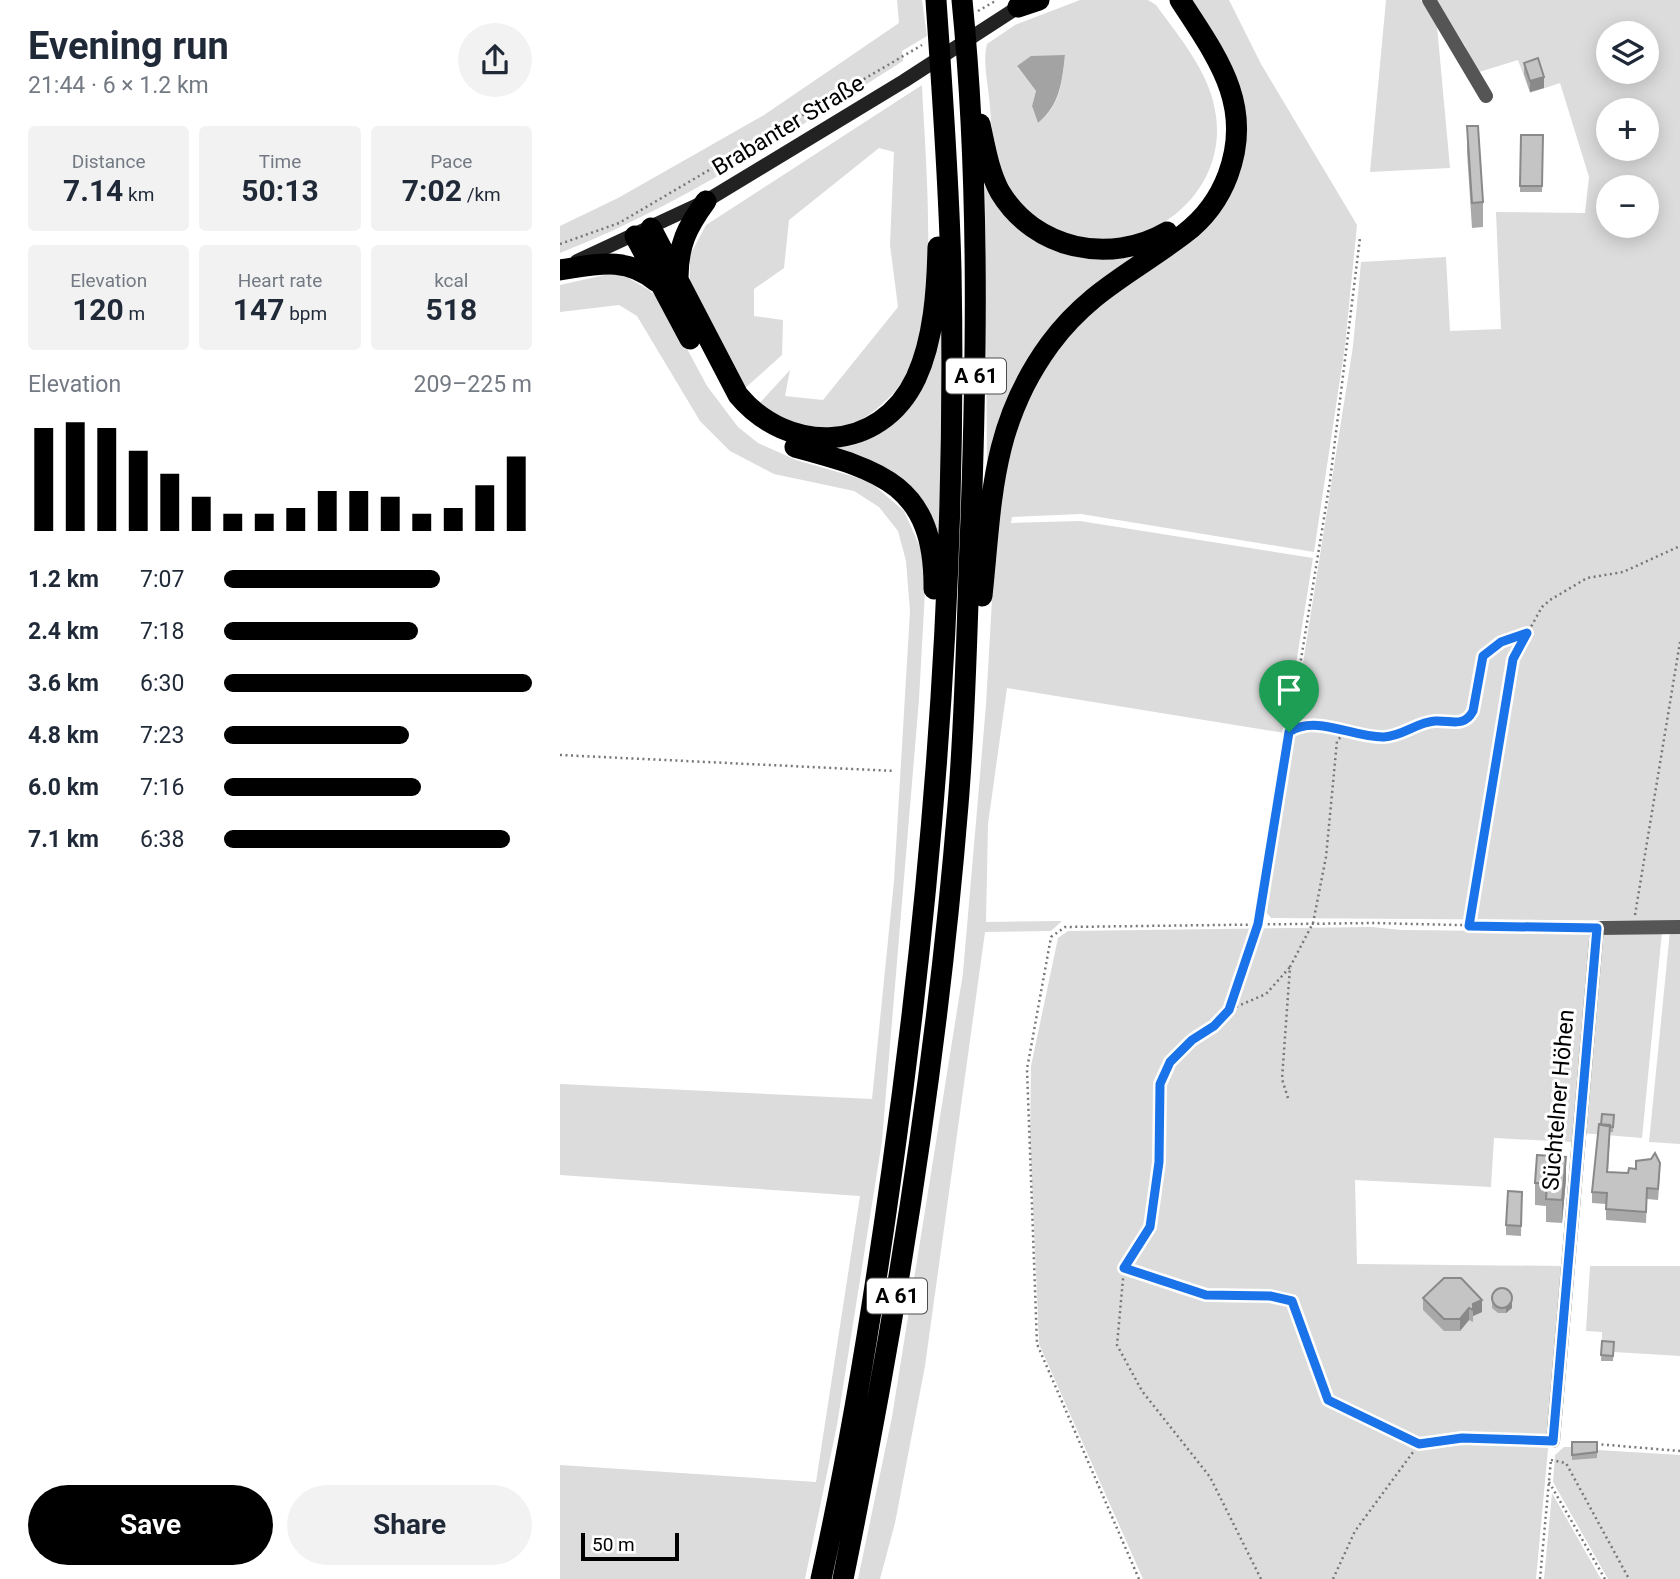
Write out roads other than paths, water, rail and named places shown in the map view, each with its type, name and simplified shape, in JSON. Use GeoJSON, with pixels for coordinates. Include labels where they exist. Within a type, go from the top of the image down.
{"type":"FeatureCollection","features":[{"type":"Feature","properties":{"kind":"highway","name":"A 61"},"geometry":{"type":"LineString","coordinates":[[821,1579],[872,1316],[906,1069],[929,865],[941,707],[951,398],[948,173],[936,0]]}},
{"type":"Feature","properties":{"kind":"highway","name":"A 61"},"geometry":{"type":"LineString","coordinates":[[843,1579],[894,1312],[937,1012],[958,806],[976,383],[971,85],[962,0]]}},
{"type":"Feature","properties":{"kind":"highway"},"geometry":{"type":"LineString","coordinates":[[1016,8],[1040,0]]}},
{"type":"Feature","properties":{"kind":"highway"},"geometry":{"type":"LineString","coordinates":[[971,85],[995,180],[1022,219],[1051,238],[1090,250],[1118,249],[1155,239],[1189,217],[1206,195],[1221,163],[1227,127],[1221,92],[1211,68],[1163,0]]}},
{"type":"Feature","properties":{"kind":"highway"},"geometry":{"type":"LineString","coordinates":[[966,667],[981,602],[995,467],[1002,440],[1029,375],[1080,309],[1110,283],[1176,240],[1205,215],[1220,193],[1231,167],[1238,127],[1230,88],[1220,63],[1180,0]]}},
{"type":"Feature","properties":{"kind":"highway"},"geometry":{"type":"LineString","coordinates":[[560,270],[626,264],[642,269],[669,285],[730,384],[757,416],[779,430],[813,438],[838,438],[860,431],[895,407],[920,368],[931,327],[938,250],[937,205],[948,173]]}},
{"type":"Feature","properties":{"kind":"highway"},"geometry":{"type":"LineString","coordinates":[[669,285],[683,235],[706,201]]}},
{"type":"Feature","properties":{"kind":"highway"},"geometry":{"type":"LineString","coordinates":[[643,232],[713,377],[749,422],[782,442],[880,474],[913,503],[931,550],[933,623],[941,707]]}},
{"type":"Feature","properties":{"kind":"main road","name":"Brabanter Straße"},"geometry":{"type":"LineString","coordinates":[[560,270],[706,201],[904,81],[1016,8]]}},
{"type":"Feature","properties":{"kind":"street"},"geometry":{"type":"LineString","coordinates":[[1429,0],[1486,96]]}},
{"type":"Feature","properties":{"kind":"street","name":"Süchtelner Höhen"},"geometry":{"type":"LineString","coordinates":[[1553,1441],[1597,928],[1680,927]]}}]}
